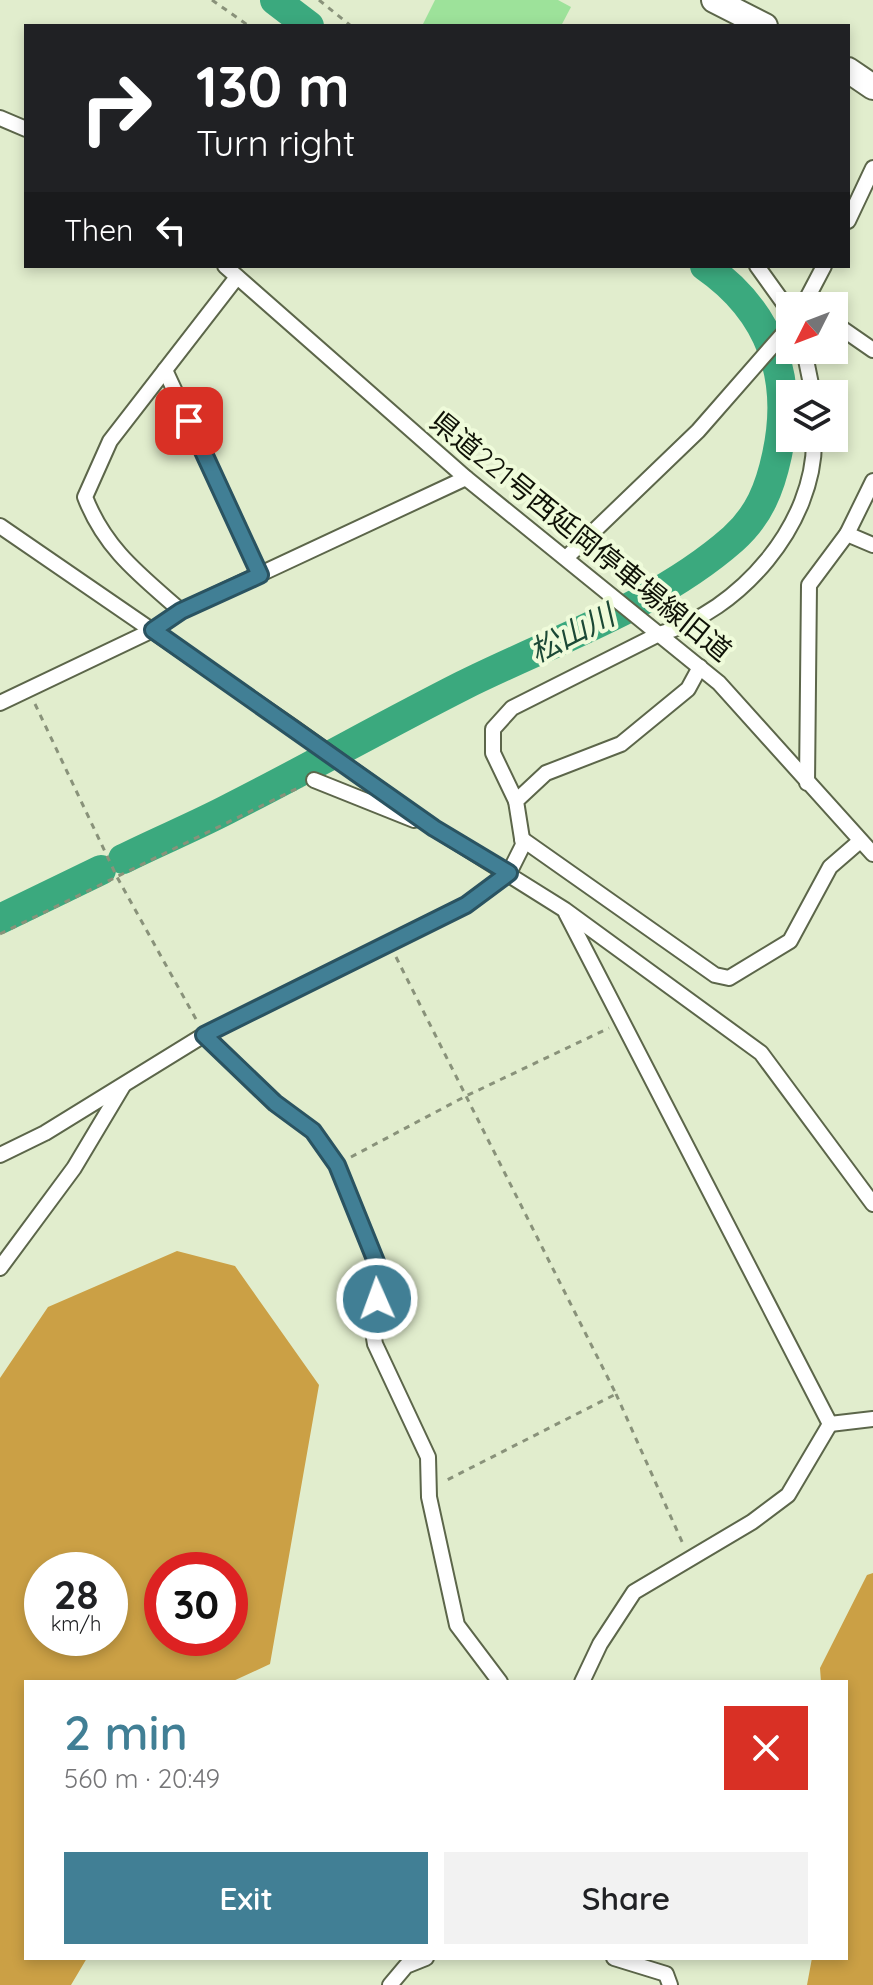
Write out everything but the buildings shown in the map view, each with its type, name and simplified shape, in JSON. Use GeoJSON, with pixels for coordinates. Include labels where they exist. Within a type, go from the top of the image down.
{"type":"FeatureCollection","features":[{"type":"Feature","properties":{"kind":"highway"},"geometry":{"type":"LineString","coordinates":[[714,0],[761,24]]}},
{"type":"Feature","properties":{"kind":"highway"},"geometry":{"type":"LineString","coordinates":[[850,71],[873,87]]}},
{"type":"Feature","properties":{"kind":"street"},"geometry":{"type":"LineString","coordinates":[[0,118],[24,128]]}},
{"type":"Feature","properties":{"kind":"street"},"geometry":{"type":"LineString","coordinates":[[850,217],[873,168]]}},
{"type":"Feature","properties":{"kind":"street","name":"県道221号西延岡停車場線旧道"},"geometry":{"type":"LineString","coordinates":[[227,268],[466,478],[600,583],[700,667],[772,739],[807,783],[873,854]]}},
{"type":"Feature","properties":{"kind":"street"},"geometry":{"type":"LineString","coordinates":[[758,268],[776,292]]}},
{"type":"Feature","properties":{"kind":"street"},"geometry":{"type":"LineString","coordinates":[[811,292],[823,268]]}},
{"type":"Feature","properties":{"kind":"street"},"geometry":{"type":"LineString","coordinates":[[181,611],[127,563],[98,530],[85,497],[110,441],[237,277]]}},
{"type":"Feature","properties":{"kind":"street"},"geometry":{"type":"LineString","coordinates":[[848,333],[873,350]]}},
{"type":"Feature","properties":{"kind":"street"},"geometry":{"type":"LineString","coordinates":[[566,558],[698,431],[776,342]]}},
{"type":"Feature","properties":{"kind":"street"},"geometry":{"type":"LineString","coordinates":[[165,370],[260,575]]}},
{"type":"Feature","properties":{"kind":"street"},"geometry":{"type":"LineString","coordinates":[[0,1155],[45,1133],[204,1035],[466,905],[509,873],[522,839],[516,801],[493,753],[493,729],[512,708],[659,634],[683,628],[738,591],[774,550],[803,502],[812,452]]}},
{"type":"Feature","properties":{"kind":"street"},"geometry":{"type":"LineString","coordinates":[[0,703],[153,630],[181,611],[466,478]]}},
{"type":"Feature","properties":{"kind":"street"},"geometry":{"type":"LineString","coordinates":[[807,783],[809,585],[847,534],[873,481]]}},
{"type":"Feature","properties":{"kind":"street"},"geometry":{"type":"LineString","coordinates":[[0,526],[434,828],[565,910],[761,1053],[873,1204]]}},
{"type":"Feature","properties":{"kind":"street"},"geometry":{"type":"LineString","coordinates":[[847,534],[873,545]]}},
{"type":"Feature","properties":{"kind":"street"},"geometry":{"type":"LineString","coordinates":[[516,801],[546,773],[621,744],[688,689],[700,667]]}},
{"type":"Feature","properties":{"kind":"street"},"geometry":{"type":"LineString","coordinates":[[314,780],[434,828]]}},
{"type":"Feature","properties":{"kind":"street"},"geometry":{"type":"LineString","coordinates":[[522,839],[715,975],[729,978],[790,941],[830,867],[860,841]]}},
{"type":"Feature","properties":{"kind":"street"},"geometry":{"type":"LineString","coordinates":[[565,910],[830,1424]]}},
{"type":"Feature","properties":{"kind":"street"},"geometry":{"type":"LineString","coordinates":[[204,1035],[275,1103],[313,1131],[337,1165],[383,1279],[371,1320],[375,1344],[428,1457],[429,1490],[457,1625],[498,1680]]}},
{"type":"Feature","properties":{"kind":"street"},"geometry":{"type":"LineString","coordinates":[[0,1268],[74,1168],[124,1084]]}},
{"type":"Feature","properties":{"kind":"street"},"geometry":{"type":"LineString","coordinates":[[830,1424],[873,1419]]}},
{"type":"Feature","properties":{"kind":"street"},"geometry":{"type":"LineString","coordinates":[[583,1680],[600,1644],[634,1592],[752,1522],[788,1495],[830,1424]]}},
{"type":"Feature","properties":{"kind":"street"},"geometry":{"type":"LineString","coordinates":[[390,1985],[406,1966],[421,1960]]}},
{"type":"Feature","properties":{"kind":"street"},"geometry":{"type":"LineString","coordinates":[[620,1960],[666,1974],[670,1985]]}},
{"type":"Feature","properties":{"kind":"path"},"geometry":{"type":"LineString","coordinates":[[212,0],[246,24]]}},
{"type":"Feature","properties":{"kind":"path"},"geometry":{"type":"LineString","coordinates":[[319,0],[349,24]]}},
{"type":"Feature","properties":{"kind":"path"},"geometry":{"type":"LineString","coordinates":[[27,689],[117,877],[204,1035]]}},
{"type":"Feature","properties":{"kind":"path"},"geometry":{"type":"LineString","coordinates":[[0,934],[314,780]]}},
{"type":"Feature","properties":{"kind":"path"},"geometry":{"type":"LineString","coordinates":[[389,943],[616,1394],[690,1559]]}},
{"type":"Feature","properties":{"kind":"path"},"geometry":{"type":"LineString","coordinates":[[337,1165],[466,1096],[624,1021]]}},
{"type":"Feature","properties":{"kind":"path"},"geometry":{"type":"LineString","coordinates":[[429,1490],[616,1394]]}},
{"type":"Feature","properties":{"kind":"shaded area"},"geometry":{"type":"Polygon","coordinates":[[[177,1251],[235,1266],[319,1385],[270,1664],[235,1680],[24,1680],[24,1960],[86,1960],[71,1985],[0,1985],[0,1378],[48,1307],[177,1251]]]}},
{"type":"Feature","properties":{"kind":"shaded area"},"geometry":{"type":"Polygon","coordinates":[[[873,1573],[873,1985],[807,1985],[812,1960],[848,1960],[848,1680],[821,1680],[820,1668],[867,1575],[873,1573]]]}},
{"type":"Feature","properties":{"kind":"waterway","name":"松山川"},"geometry":{"type":"LineString","coordinates":[[275,0],[306,24]]}},
{"type":"Feature","properties":{"kind":"waterway","name":"松山川"},"geometry":{"type":"LineString","coordinates":[[123,859],[218,814],[462,686],[638,603],[703,563],[742,530],[762,501],[777,455],[782,399],[779,373],[761,326],[728,284],[708,268]]}},
{"type":"Feature","properties":{"kind":"waterway","name":"松山川"},"geometry":{"type":"LineString","coordinates":[[0,919],[101,870]]}},
{"type":"Feature","properties":{"kind":"route"},"geometry":{"type":"LineString","coordinates":[[189,421],[260,575],[181,611],[153,630],[434,828],[509,873],[466,905],[204,1035],[275,1103],[313,1131],[337,1165],[383,1279],[377,1299]]}}]}
